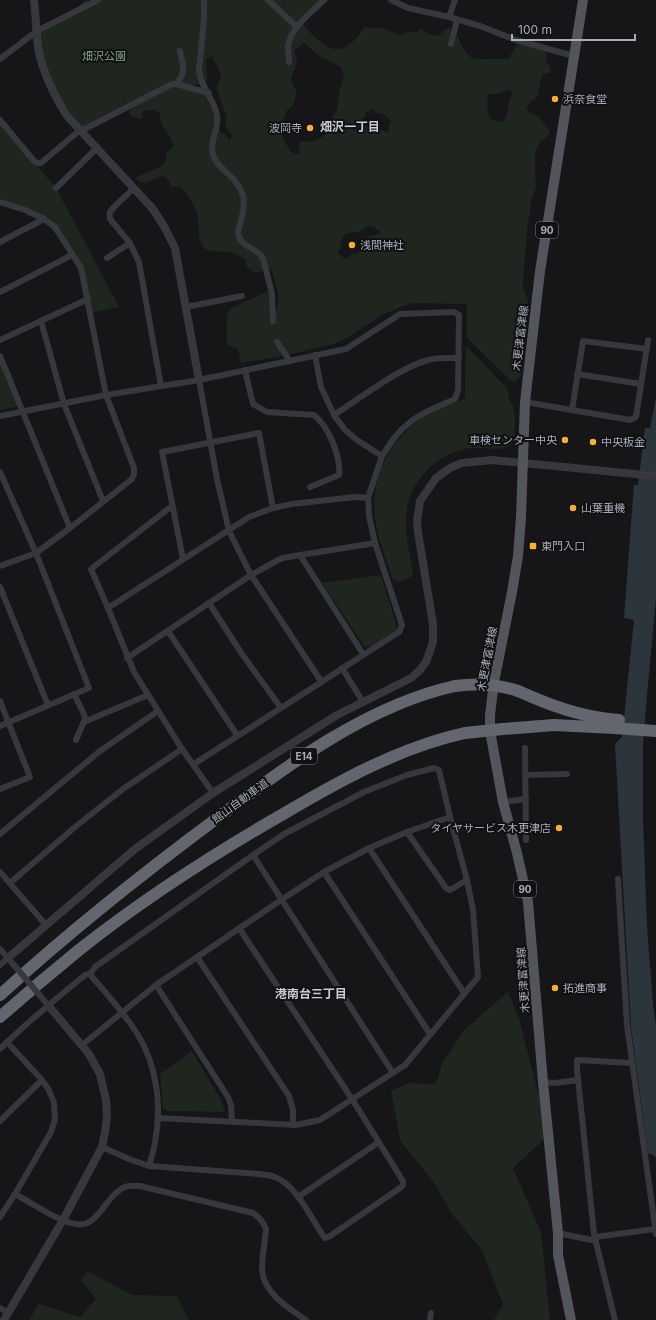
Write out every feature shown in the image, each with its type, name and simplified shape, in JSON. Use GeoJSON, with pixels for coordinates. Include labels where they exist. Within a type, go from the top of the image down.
{"type":"FeatureCollection","features":[{"type":"Feature","properties":{"kind":"highway","name":"館山自動車道"},"geometry":{"type":"LineString","coordinates":[[0,994],[34,963],[168,854],[256,789],[312,750],[351,728],[408,700],[455,686],[491,684],[518,690],[570,712],[601,719],[614,724]]}},
{"type":"Feature","properties":{"kind":"highway"},"geometry":{"type":"LineString","coordinates":[[0,1017],[80,950],[135,909],[264,825],[342,781],[392,757],[425,744],[464,733],[554,725],[614,724],[651,727]]}},
{"type":"Feature","properties":{"kind":"main road","name":"木更津富津線"},"geometry":{"type":"LineString","coordinates":[[571,1320],[558,1255],[558,1233],[543,1082],[528,902],[517,853],[503,802],[490,731],[490,715],[494,682],[518,556],[525,402],[540,271],[583,0]]}},
{"type":"Feature","properties":{"kind":"street"},"geometry":{"type":"LineString","coordinates":[[34,0],[40,54],[56,99],[67,116],[153,209],[175,248],[217,479],[229,531],[251,575],[321,681]]}},
{"type":"Feature","properties":{"kind":"street"},"geometry":{"type":"LineString","coordinates":[[0,59],[37,31],[98,0]]}},
{"type":"Feature","properties":{"kind":"street"},"geometry":{"type":"LineString","coordinates":[[204,0],[199,71],[214,105],[217,116],[216,128],[212,142],[212,154],[215,161],[232,177],[244,196],[244,206],[238,236],[243,243],[261,254],[263,258],[272,294],[273,321]]}},
{"type":"Feature","properties":{"kind":"street"},"geometry":{"type":"LineString","coordinates":[[268,0],[297,28]]}},
{"type":"Feature","properties":{"kind":"street"},"geometry":{"type":"LineString","coordinates":[[290,62],[288,45],[297,28],[302,21],[324,0]]}},
{"type":"Feature","properties":{"kind":"street"},"geometry":{"type":"LineString","coordinates":[[391,0],[408,8],[449,17],[480,26],[516,40],[574,56]]}},
{"type":"Feature","properties":{"kind":"street"},"geometry":{"type":"LineString","coordinates":[[449,17],[454,0]]}},
{"type":"Feature","properties":{"kind":"street"},"geometry":{"type":"LineString","coordinates":[[451,44],[457,20]]}},
{"type":"Feature","properties":{"kind":"street"},"geometry":{"type":"LineString","coordinates":[[176,84],[184,72],[180,51]]}},
{"type":"Feature","properties":{"kind":"street"},"geometry":{"type":"LineString","coordinates":[[0,120],[34,161],[41,163],[80,130],[165,87],[176,84],[208,93]]}},
{"type":"Feature","properties":{"kind":"street"},"geometry":{"type":"LineString","coordinates":[[56,188],[97,148]]}},
{"type":"Feature","properties":{"kind":"street"},"geometry":{"type":"LineString","coordinates":[[134,188],[110,212],[109,216],[130,243],[139,262],[161,386]]}},
{"type":"Feature","properties":{"kind":"street"},"geometry":{"type":"LineString","coordinates":[[0,202],[25,210],[55,227],[81,268],[106,396],[134,468],[132,479],[36,553],[0,566]]}},
{"type":"Feature","properties":{"kind":"street"},"geometry":{"type":"LineString","coordinates":[[0,242],[44,220]]}},
{"type":"Feature","properties":{"kind":"street"},"geometry":{"type":"LineString","coordinates":[[106,258],[130,243]]}},
{"type":"Feature","properties":{"kind":"street"},"geometry":{"type":"LineString","coordinates":[[0,292],[72,255]]}},
{"type":"Feature","properties":{"kind":"street"},"geometry":{"type":"LineString","coordinates":[[186,307],[242,296]]}},
{"type":"Feature","properties":{"kind":"street"},"geometry":{"type":"LineString","coordinates":[[0,340],[88,300]]}},
{"type":"Feature","properties":{"kind":"street"},"geometry":{"type":"LineString","coordinates":[[0,416],[199,380],[346,349],[400,314],[454,312],[459,316],[458,390],[455,398],[414,419],[394,438],[382,456],[368,498],[369,516],[375,544],[402,626],[399,632],[194,764]]}},
{"type":"Feature","properties":{"kind":"street"},"geometry":{"type":"LineString","coordinates":[[41,321],[64,404],[103,501]]}},
{"type":"Feature","properties":{"kind":"street"},"geometry":{"type":"LineString","coordinates":[[572,410],[582,342],[584,340],[647,348]]}},
{"type":"Feature","properties":{"kind":"street"},"geometry":{"type":"LineString","coordinates":[[525,402],[630,420],[633,419],[636,417],[648,340]]}},
{"type":"Feature","properties":{"kind":"street"},"geometry":{"type":"LineString","coordinates":[[277,342],[290,361]]}},
{"type":"Feature","properties":{"kind":"street"},"geometry":{"type":"LineString","coordinates":[[315,355],[321,387],[334,415],[345,430],[357,440],[382,456]]}},
{"type":"Feature","properties":{"kind":"street"},"geometry":{"type":"LineString","coordinates":[[0,356],[70,528]]}},
{"type":"Feature","properties":{"kind":"street"},"geometry":{"type":"LineString","coordinates":[[334,415],[392,377],[415,365],[429,359],[459,358]]}},
{"type":"Feature","properties":{"kind":"street"},"geometry":{"type":"LineString","coordinates":[[245,370],[253,404],[267,412],[314,415],[330,437],[336,451],[339,475],[310,487]]}},
{"type":"Feature","properties":{"kind":"street"},"geometry":{"type":"LineString","coordinates":[[577,374],[641,384]]}},
{"type":"Feature","properties":{"kind":"street"},"geometry":{"type":"LineString","coordinates":[[183,559],[162,452],[259,433],[273,508]]}},
{"type":"Feature","properties":{"kind":"street"},"geometry":{"type":"LineString","coordinates":[[0,965],[135,849],[213,793],[337,715],[412,678],[420,670],[430,654],[433,642],[433,624],[417,521],[420,501],[425,492],[440,475],[450,468],[462,463],[492,460],[656,476]]}},
{"type":"Feature","properties":{"kind":"street"},"geometry":{"type":"LineString","coordinates":[[0,472],[36,553],[90,688],[0,726]]}},
{"type":"Feature","properties":{"kind":"street"},"geometry":{"type":"LineString","coordinates":[[108,608],[249,517],[273,508],[292,504],[355,497],[368,498]]}},
{"type":"Feature","properties":{"kind":"street"},"geometry":{"type":"LineString","coordinates":[[172,506],[91,569],[134,672],[182,749],[213,793]]}},
{"type":"Feature","properties":{"kind":"street"},"geometry":{"type":"LineString","coordinates":[[127,658],[251,575],[282,558],[375,544]]}},
{"type":"Feature","properties":{"kind":"street"},"geometry":{"type":"LineString","coordinates":[[300,555],[363,654]]}},
{"type":"Feature","properties":{"kind":"street"},"geometry":{"type":"LineString","coordinates":[[0,587],[48,706]]}},
{"type":"Feature","properties":{"kind":"street"},"geometry":{"type":"LineString","coordinates":[[209,604],[242,654],[281,708]]}},
{"type":"Feature","properties":{"kind":"street"},"geometry":{"type":"LineString","coordinates":[[168,631],[237,736]]}},
{"type":"Feature","properties":{"kind":"street"},"geometry":{"type":"LineString","coordinates":[[342,668],[363,702]]}},
{"type":"Feature","properties":{"kind":"street"},"geometry":{"type":"LineString","coordinates":[[74,694],[85,719],[76,740]]}},
{"type":"Feature","properties":{"kind":"street"},"geometry":{"type":"LineString","coordinates":[[84,722],[148,695]]}},
{"type":"Feature","properties":{"kind":"street"},"geometry":{"type":"LineString","coordinates":[[0,701],[30,777],[0,789]]}},
{"type":"Feature","properties":{"kind":"street"},"geometry":{"type":"LineString","coordinates":[[0,834],[100,751],[158,711]]}},
{"type":"Feature","properties":{"kind":"street"},"geometry":{"type":"LineString","coordinates":[[524,748],[526,775],[526,840]]}},
{"type":"Feature","properties":{"kind":"street"},"geometry":{"type":"LineString","coordinates":[[10,883],[75,827],[123,789],[182,749]]}},
{"type":"Feature","properties":{"kind":"street"},"geometry":{"type":"LineString","coordinates":[[0,1049],[10,1038],[85,975],[91,973],[96,967],[284,834],[364,792],[407,775],[434,768],[440,770],[473,910],[478,977],[405,1065],[320,1120],[293,1124],[158,1118]]}},
{"type":"Feature","properties":{"kind":"street"},"geometry":{"type":"LineString","coordinates":[[526,775],[567,774]]}},
{"type":"Feature","properties":{"kind":"street"},"geometry":{"type":"LineString","coordinates":[[503,802],[526,799]]}},
{"type":"Feature","properties":{"kind":"street"},"geometry":{"type":"LineString","coordinates":[[82,1045],[156,985],[324,872],[369,848],[407,832],[450,817]]}},
{"type":"Feature","properties":{"kind":"street"},"geometry":{"type":"LineString","coordinates":[[407,832],[446,888],[450,890],[467,880]]}},
{"type":"Feature","properties":{"kind":"street"},"geometry":{"type":"LineString","coordinates":[[369,848],[464,994]]}},
{"type":"Feature","properties":{"kind":"street"},"geometry":{"type":"LineString","coordinates":[[253,855],[393,1073]]}},
{"type":"Feature","properties":{"kind":"street"},"geometry":{"type":"LineString","coordinates":[[0,872],[46,925]]}},
{"type":"Feature","properties":{"kind":"street"},"geometry":{"type":"LineString","coordinates":[[324,872],[430,1034]]}},
{"type":"Feature","properties":{"kind":"street"},"geometry":{"type":"LineString","coordinates":[[558,1233],[596,1239],[656,1232],[627,1025],[618,879]]}},
{"type":"Feature","properties":{"kind":"street"},"geometry":{"type":"LineString","coordinates":[[102,1147],[149,1166],[259,1174],[275,1177],[287,1184],[294,1191],[325,1238],[403,1185],[403,1181],[352,1099],[240,928]]}},
{"type":"Feature","properties":{"kind":"street"},"geometry":{"type":"LineString","coordinates":[[0,949],[89,1054],[100,1074],[106,1100],[106,1125],[102,1147],[6,1317],[0,1308]]}},
{"type":"Feature","properties":{"kind":"street"},"geometry":{"type":"LineString","coordinates":[[197,956],[289,1096],[293,1110],[293,1124]]}},
{"type":"Feature","properties":{"kind":"street"},"geometry":{"type":"LineString","coordinates":[[91,973],[92,977],[122,1012],[138,1036],[147,1054],[154,1076],[157,1089],[158,1118],[155,1143],[149,1166]]}},
{"type":"Feature","properties":{"kind":"street"},"geometry":{"type":"LineString","coordinates":[[156,985],[228,1097],[231,1105],[232,1122]]}},
{"type":"Feature","properties":{"kind":"street"},"geometry":{"type":"LineString","coordinates":[[0,1217],[51,1132],[55,1119],[54,1103],[49,1090],[42,1080],[7,1042]]}},
{"type":"Feature","properties":{"kind":"street"},"geometry":{"type":"LineString","coordinates":[[615,1320],[596,1239],[586,1170],[577,1060],[632,1063]]}},
{"type":"Feature","properties":{"kind":"street"},"geometry":{"type":"LineString","coordinates":[[0,1121],[42,1080]]}},
{"type":"Feature","properties":{"kind":"street"},"geometry":{"type":"LineString","coordinates":[[543,1082],[555,1083],[578,1080]]}},
{"type":"Feature","properties":{"kind":"street"},"geometry":{"type":"LineString","coordinates":[[298,1197],[379,1142]]}},
{"type":"Feature","properties":{"kind":"street"},"geometry":{"type":"LineString","coordinates":[[15,1194],[62,1220],[77,1224],[85,1224],[91,1221],[116,1193],[125,1187],[132,1186],[140,1186],[252,1212],[264,1223],[266,1229],[262,1268],[263,1276],[272,1295],[306,1320]]}},
{"type":"Feature","properties":{"kind":"green space","name":"畑沢公園"},"geometry":{"type":"Polygon","coordinates":[[[330,0],[303,23],[318,39],[334,49],[340,49],[348,45],[356,39],[365,27],[382,28],[400,35],[407,31],[415,33],[421,29],[429,34],[438,36],[449,27],[456,34],[467,54],[472,58],[508,59],[517,45],[521,42],[548,51],[545,60],[551,68],[550,73],[542,75],[538,94],[535,100],[531,101],[526,108],[541,120],[550,133],[539,144],[535,152],[536,187],[532,198],[527,231],[523,283],[524,291],[528,300],[521,351],[522,374],[515,382],[509,379],[467,338],[467,304],[411,303],[384,314],[347,338],[334,344],[282,356],[241,363],[238,349],[229,346],[227,342],[227,315],[230,309],[266,292],[271,294],[276,311],[279,296],[271,269],[255,273],[247,267],[245,259],[239,256],[228,252],[206,249],[201,242],[195,207],[181,187],[171,187],[170,181],[164,176],[145,183],[136,178],[163,165],[167,152],[172,149],[173,143],[161,123],[160,114],[155,110],[147,110],[142,112],[143,118],[139,119],[130,115],[129,111],[140,103],[81,131],[47,77],[37,31],[79,6],[84,1],[330,0]],[[304,43],[294,51],[297,61],[291,79],[297,93],[293,105],[287,110],[283,120],[282,137],[291,152],[297,154],[301,153],[298,148],[301,141],[314,141],[325,135],[327,127],[337,109],[344,74],[341,67],[318,55],[304,43]],[[212,56],[206,59],[206,82],[204,85],[196,84],[192,86],[211,95],[218,129],[227,135],[229,140],[233,135],[228,131],[225,123],[227,118],[217,89],[221,75],[212,56]],[[510,90],[496,94],[488,94],[488,114],[493,120],[498,122],[504,121],[507,115],[512,92],[510,90]],[[373,109],[366,112],[362,120],[368,125],[387,132],[389,130],[389,124],[392,121],[383,114],[376,113],[373,109]],[[368,226],[363,230],[344,235],[340,244],[342,246],[338,254],[346,259],[353,253],[356,254],[362,248],[366,237],[379,234],[380,231],[372,226],[368,226]]]}},
{"type":"Feature","properties":{"kind":"green space"},"geometry":{"type":"Polygon","coordinates":[[[0,121],[56,188],[119,307],[91,313],[81,268],[45,220],[0,202],[0,121]]]}},
{"type":"Feature","properties":{"kind":"green space"},"geometry":{"type":"Polygon","coordinates":[[[466,346],[507,388],[510,402],[513,405],[515,419],[514,442],[501,449],[471,448],[458,451],[445,456],[425,472],[417,483],[407,507],[406,521],[408,547],[413,573],[411,577],[398,582],[392,578],[376,525],[376,486],[384,462],[390,451],[413,424],[423,416],[465,398],[466,346]]]}},
{"type":"Feature","properties":{"kind":"green space"},"geometry":{"type":"Polygon","coordinates":[[[0,356],[20,406],[0,410],[0,356]]]}},
{"type":"Feature","properties":{"kind":"green space"},"geometry":{"type":"Polygon","coordinates":[[[381,575],[397,627],[396,630],[372,646],[365,647],[322,583],[381,575]]]}},
{"type":"Feature","properties":{"kind":"green space"},"geometry":{"type":"Polygon","coordinates":[[[508,992],[519,1019],[549,1135],[513,1168],[541,1232],[550,1320],[494,1320],[503,1304],[482,1250],[452,1214],[434,1183],[400,1140],[391,1091],[409,1083],[436,1084],[442,1064],[464,1030],[508,992]]]}},
{"type":"Feature","properties":{"kind":"green space"},"geometry":{"type":"Polygon","coordinates":[[[192,1051],[222,1102],[225,1112],[168,1111],[163,1108],[160,1074],[192,1051]]]}},
{"type":"Feature","properties":{"kind":"green space"},"geometry":{"type":"Polygon","coordinates":[[[87,1271],[132,1295],[177,1296],[189,1320],[29,1320],[39,1304],[80,1317],[96,1299],[81,1280],[87,1271]]]}},
{"type":"Feature","properties":{"kind":"shaded area"},"geometry":{"type":"Polygon","coordinates":[[[656,397],[656,598],[643,745],[643,819],[647,927],[656,1026],[656,1159],[655,1156],[648,1153],[631,1027],[615,744],[622,737],[634,620],[624,618],[634,485],[638,485],[645,428],[650,428],[656,397]]]}},
{"type":"Feature","properties":{"kind":"place","name":"浜奈食堂"},"geometry":{"type":"Point","coordinates":[555,99]}},
{"type":"Feature","properties":{"kind":"place","name":"波岡寺"},"geometry":{"type":"Point","coordinates":[310,128]}},
{"type":"Feature","properties":{"kind":"place","name":"浅間神社"},"geometry":{"type":"Point","coordinates":[352,245]}},
{"type":"Feature","properties":{"kind":"place","name":"車検センター中央"},"geometry":{"type":"Point","coordinates":[565,440]}},
{"type":"Feature","properties":{"kind":"place","name":"中央板金"},"geometry":{"type":"Point","coordinates":[593,442]}},
{"type":"Feature","properties":{"kind":"place","name":"山葉重機"},"geometry":{"type":"Point","coordinates":[573,508]}},
{"type":"Feature","properties":{"kind":"place","name":"東門入口"},"geometry":{"type":"Point","coordinates":[533,546]}},
{"type":"Feature","properties":{"kind":"place","name":"タイヤサービス木更津店"},"geometry":{"type":"Point","coordinates":[559,828]}},
{"type":"Feature","properties":{"kind":"place","name":"拓進商事"},"geometry":{"type":"Point","coordinates":[555,988]}},
{"type":"Feature","properties":{"kind":"district","name":"畑沢一丁目"},"geometry":{"type":"Point","coordinates":[350,127]}},
{"type":"Feature","properties":{"kind":"district","name":"港南台三丁目"},"geometry":{"type":"Point","coordinates":[311,994]}}]}
